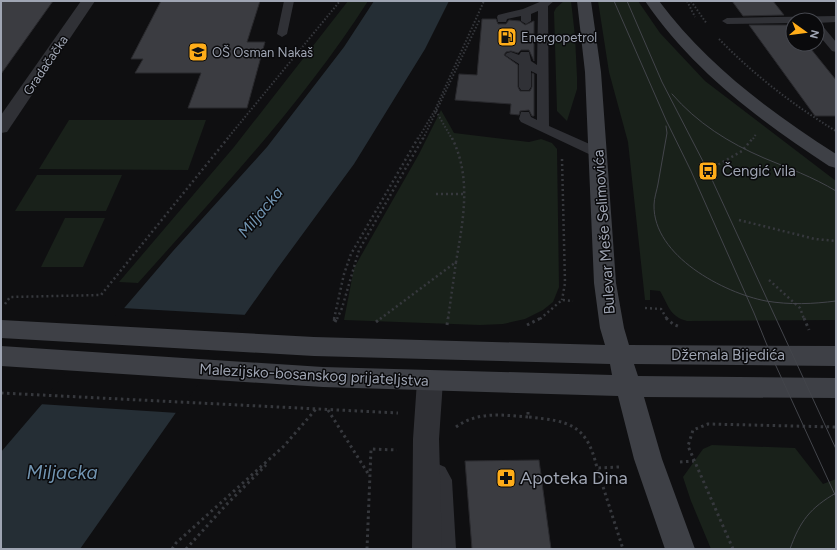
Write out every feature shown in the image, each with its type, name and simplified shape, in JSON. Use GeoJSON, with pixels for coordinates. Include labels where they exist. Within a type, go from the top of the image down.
{"type":"FeatureCollection","features":[{"type":"Feature","properties":{"kind":"street","name":"Gradačačka"},"geometry":{"type":"LineString","coordinates":[[1,128],[88,1]]}},
{"type":"Feature","properties":{"kind":"street","name":"Bulevar Meše Selimovića"},"geometry":{"type":"LineString","coordinates":[[584,1],[593,72],[605,283],[612,328],[648,459],[680,549]]}},
{"type":"Feature","properties":{"kind":"street"},"geometry":{"type":"LineString","coordinates":[[652,1],[672,29],[691,51],[733,88],[767,114],[836,162]]}},
{"type":"Feature","properties":{"kind":"street","name":"Malezijsko-bosanskog prijateljstva"},"geometry":{"type":"LineString","coordinates":[[2,318],[52,332],[443,351],[619,355]]}},
{"type":"Feature","properties":{"kind":"street","name":"Džemala Bijedića"},"geometry":{"type":"LineString","coordinates":[[619,355],[836,356]]}},
{"type":"Feature","properties":{"kind":"street","name":"Malezijsko-bosanskog prijateljstva"},"geometry":{"type":"LineString","coordinates":[[1,356],[269,374],[430,381],[627,386]]}},
{"type":"Feature","properties":{"kind":"street"},"geometry":{"type":"LineString","coordinates":[[427,549],[426,439],[430,381]]}},
{"type":"Feature","properties":{"kind":"street","name":"Džemala Bijedića"},"geometry":{"type":"LineString","coordinates":[[627,386],[836,388]]}},
{"type":"Feature","properties":{"kind":"lane"},"geometry":{"type":"LineString","coordinates":[[282,34],[289,1]]}},
{"type":"Feature","properties":{"kind":"lane"},"geometry":{"type":"LineString","coordinates":[[543,128],[546,3]]}},
{"type":"Feature","properties":{"kind":"lane"},"geometry":{"type":"LineString","coordinates":[[502,20],[502,17],[526,16],[546,3]]}},
{"type":"Feature","properties":{"kind":"lane"},"geometry":{"type":"LineString","coordinates":[[825,19],[836,19]]}},
{"type":"Feature","properties":{"kind":"lane"},"geometry":{"type":"LineString","coordinates":[[727,21],[785,20]]}},
{"type":"Feature","properties":{"kind":"lane"},"geometry":{"type":"LineString","coordinates":[[825,36],[836,49]]}},
{"type":"Feature","properties":{"kind":"lane"},"geometry":{"type":"LineString","coordinates":[[511,56],[525,59],[544,73]]}},
{"type":"Feature","properties":{"kind":"lane"},"geometry":{"type":"LineString","coordinates":[[525,59],[525,87]]}},
{"type":"Feature","properties":{"kind":"lane"},"geometry":{"type":"LineString","coordinates":[[525,115],[525,119],[598,152]]}},
{"type":"Feature","properties":{"kind":"lane"},"geometry":{"type":"LineString","coordinates":[[426,473],[438,473],[442,480],[445,549]]}},
{"type":"Feature","properties":{"kind":"path"},"geometry":{"type":"LineString","coordinates":[[2,318],[10,296],[101,296],[340,1]]}},
{"type":"Feature","properties":{"kind":"path"},"geometry":{"type":"LineString","coordinates":[[482,15],[435,111],[351,254],[344,274],[333,326],[342,308],[359,250],[423,139],[435,111],[484,1]]}},
{"type":"Feature","properties":{"kind":"path"},"geometry":{"type":"LineString","coordinates":[[486,5],[488,1]]}},
{"type":"Feature","properties":{"kind":"path"},"geometry":{"type":"LineString","coordinates":[[687,1],[698,19]]}},
{"type":"Feature","properties":{"kind":"path"},"geometry":{"type":"LineString","coordinates":[[691,1],[708,26]]}},
{"type":"Feature","properties":{"kind":"path"},"geometry":{"type":"LineString","coordinates":[[717,37],[741,62],[788,98],[836,131]]}},
{"type":"Feature","properties":{"kind":"path"},"geometry":{"type":"LineString","coordinates":[[718,42],[733,58]]}},
{"type":"Feature","properties":{"kind":"path"},"geometry":{"type":"LineString","coordinates":[[738,63],[812,119]]}},
{"type":"Feature","properties":{"kind":"path"},"geometry":{"type":"LineString","coordinates":[[435,111],[461,159],[463,178],[464,208],[447,330]]}},
{"type":"Feature","properties":{"kind":"path"},"geometry":{"type":"LineString","coordinates":[[714,167],[721,160],[746,150],[754,139],[767,114]]}},
{"type":"Feature","properties":{"kind":"path"},"geometry":{"type":"LineString","coordinates":[[561,152],[565,283],[562,300]]}},
{"type":"Feature","properties":{"kind":"path"},"geometry":{"type":"LineString","coordinates":[[436,194],[463,194]]}},
{"type":"Feature","properties":{"kind":"path"},"geometry":{"type":"LineString","coordinates":[[740,220],[809,237],[836,241]]}},
{"type":"Feature","properties":{"kind":"path"},"geometry":{"type":"LineString","coordinates":[[375,322],[456,262]]}},
{"type":"Feature","properties":{"kind":"path"},"geometry":{"type":"LineString","coordinates":[[769,280],[800,308],[810,330]]}},
{"type":"Feature","properties":{"kind":"path"},"geometry":{"type":"LineString","coordinates":[[1,392],[406,413]]}},
{"type":"Feature","properties":{"kind":"path"},"geometry":{"type":"LineString","coordinates":[[186,549],[226,505],[284,446],[316,409]]}},
{"type":"Feature","properties":{"kind":"path"},"geometry":{"type":"LineString","coordinates":[[327,409],[370,476]]}},
{"type":"Feature","properties":{"kind":"path"},"geometry":{"type":"LineString","coordinates":[[528,412],[528,417]]}},
{"type":"Feature","properties":{"kind":"path"},"geometry":{"type":"LineString","coordinates":[[454,429],[462,422],[473,416],[494,415],[528,417],[557,421],[576,428],[589,441],[623,549]]}},
{"type":"Feature","properties":{"kind":"path"},"geometry":{"type":"LineString","coordinates":[[733,549],[688,446],[690,434],[695,427],[708,424],[836,427]]}},
{"type":"Feature","properties":{"kind":"path"},"geometry":{"type":"LineString","coordinates":[[172,549],[176,543],[284,446]]}},
{"type":"Feature","properties":{"kind":"path"},"geometry":{"type":"LineString","coordinates":[[366,549],[371,450],[403,450]]}},
{"type":"Feature","properties":{"kind":"path"},"geometry":{"type":"LineString","coordinates":[[677,463],[694,461]]}},
{"type":"Feature","properties":{"kind":"path"},"geometry":{"type":"LineString","coordinates":[[597,468],[620,467]]}},
{"type":"Feature","properties":{"kind":"shaded area"},"geometry":{"type":"Polygon","coordinates":[[[348,1],[368,1],[316,76],[288,111],[229,181],[138,283],[119,282],[234,147],[348,1]]]}},
{"type":"Feature","properties":{"kind":"shaded area"},"geometry":{"type":"Polygon","coordinates":[[[564,1],[571,1],[575,36],[577,77],[577,89],[567,121],[557,111],[554,12],[556,8],[564,1]]]}},
{"type":"Feature","properties":{"kind":"shaded area"},"geometry":{"type":"Polygon","coordinates":[[[598,1],[638,1],[660,33],[705,81],[836,181],[836,320],[687,321],[676,316],[670,310],[660,291],[650,290],[650,300],[645,300],[628,142],[609,72],[598,1]]]}},
{"type":"Feature","properties":{"kind":"shaded area"},"geometry":{"type":"Polygon","coordinates":[[[441,110],[454,133],[529,142],[541,139],[552,143],[557,149],[559,287],[553,302],[543,310],[525,319],[503,324],[480,325],[344,320],[354,268],[419,154],[441,110]]]}},
{"type":"Feature","properties":{"kind":"shaded area"},"geometry":{"type":"Polygon","coordinates":[[[69,120],[206,120],[188,170],[39,169],[69,120]]]}},
{"type":"Feature","properties":{"kind":"shaded area"},"geometry":{"type":"Polygon","coordinates":[[[37,175],[122,175],[106,211],[15,211],[37,175]]]}},
{"type":"Feature","properties":{"kind":"shaded area"},"geometry":{"type":"Polygon","coordinates":[[[65,218],[105,218],[83,267],[41,267],[65,218]]]}},
{"type":"Feature","properties":{"kind":"shaded area"},"geometry":{"type":"Polygon","coordinates":[[[712,445],[795,448],[823,484],[836,479],[836,549],[711,549],[691,501],[683,477],[703,449],[712,445]]]}},
{"type":"Feature","properties":{"kind":"water","name":"Miljacka"},"geometry":{"type":"Polygon","coordinates":[[[374,1],[449,1],[425,49],[354,164],[277,269],[80,549],[1,549],[1,452],[173,251],[267,147],[344,47],[374,1]]]}},
{"type":"Feature","properties":{"kind":"pier"},"geometry":{"type":"Polygon","coordinates":[[[122,308],[247,315],[178,413],[39,404],[122,308]]]}},
{"type":"Feature","properties":{"kind":"building"},"geometry":{"type":"Polygon","coordinates":[[[1,1],[53,1],[1,74],[1,1]]]}},
{"type":"Feature","properties":{"kind":"building","name":"OŠ Osman Nakaš"},"geometry":{"type":"Polygon","coordinates":[[[161,1],[260,1],[247,42],[265,42],[247,108],[188,108],[201,73],[135,73],[143,59],[131,59],[161,1]]]}},
{"type":"Feature","properties":{"kind":"building"},"geometry":{"type":"Polygon","coordinates":[[[732,1],[773,1],[784,15],[743,16],[732,1]]]}},
{"type":"Feature","properties":{"kind":"building"},"geometry":{"type":"Polygon","coordinates":[[[482,19],[496,19],[498,24],[506,24],[509,20],[520,21],[525,25],[534,21],[534,61],[529,50],[521,50],[518,53],[511,51],[506,52],[504,55],[518,65],[518,87],[520,91],[530,91],[532,87],[532,73],[534,74],[534,116],[532,116],[529,110],[520,111],[519,115],[510,114],[511,104],[455,100],[459,74],[477,75],[482,19]]]}},
{"type":"Feature","properties":{"kind":"building"},"geometry":{"type":"Polygon","coordinates":[[[749,25],[785,25],[785,52],[813,52],[836,80],[836,116],[815,116],[749,25]]]}},
{"type":"Feature","properties":{"kind":"building"},"geometry":{"type":"Polygon","coordinates":[[[539,460],[551,549],[472,549],[465,461],[539,460]]]}},
{"type":"Feature","properties":{"kind":"tram line"},"geometry":{"type":"LineString","coordinates":[[614,1],[666,120],[691,171],[746,296]]}},
{"type":"Feature","properties":{"kind":"tram line"},"geometry":{"type":"LineString","coordinates":[[627,1],[662,82],[708,171],[768,301]]}},
{"type":"Feature","properties":{"kind":"tram line"},"geometry":{"type":"LineString","coordinates":[[672,94],[692,114],[726,139],[836,191]]}},
{"type":"Feature","properties":{"kind":"tram line"},"geometry":{"type":"LineString","coordinates":[[666,126],[667,133],[654,200],[657,223],[665,240],[678,256],[694,269],[712,281],[746,296]]}},
{"type":"Feature","properties":{"kind":"tram line"},"geometry":{"type":"LineString","coordinates":[[746,296],[768,301]]}},
{"type":"Feature","properties":{"kind":"tram line"},"geometry":{"type":"LineString","coordinates":[[746,296],[771,355],[835,494]]}},
{"type":"Feature","properties":{"kind":"tram line"},"geometry":{"type":"LineString","coordinates":[[768,301],[793,304],[836,301]]}},
{"type":"Feature","properties":{"kind":"tram line"},"geometry":{"type":"LineString","coordinates":[[768,301],[836,449]]}},
{"type":"Feature","properties":{"kind":"tram line"},"geometry":{"type":"LineString","coordinates":[[790,549],[802,523],[807,516],[819,504],[835,494]]}},
{"type":"Feature","properties":{"kind":"place","name":"Energopetrol"},"geometry":{"type":"Point","coordinates":[507,37]}},
{"type":"Feature","properties":{"kind":"place","name":"OŠ Osman Nakaš"},"geometry":{"type":"Point","coordinates":[198,52]}},
{"type":"Feature","properties":{"kind":"place","name":"Čengić vila"},"geometry":{"type":"Point","coordinates":[708,171]}},
{"type":"Feature","properties":{"kind":"place","name":"Apoteka Dina"},"geometry":{"type":"Point","coordinates":[506,478]}}]}
